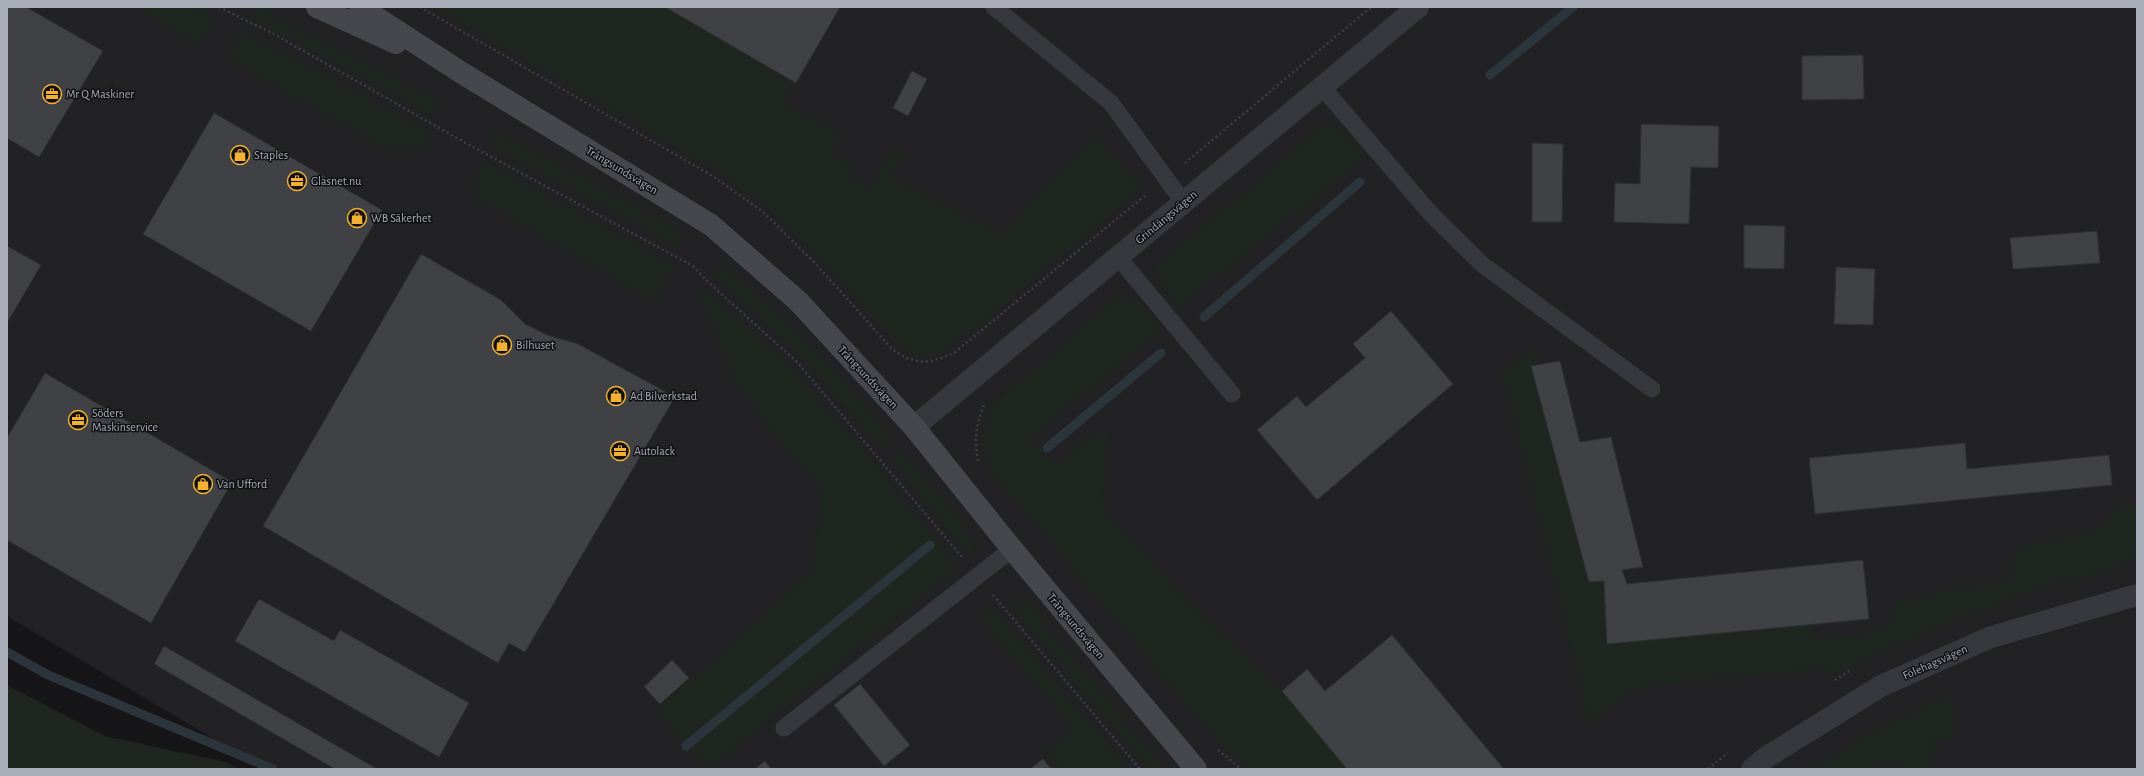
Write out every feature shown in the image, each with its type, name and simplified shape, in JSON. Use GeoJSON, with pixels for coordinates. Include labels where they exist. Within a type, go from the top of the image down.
{"type":"FeatureCollection","features":[{"type":"Feature","properties":{"kind":"main road","name":"Trångsundsvägen"},"geometry":{"type":"LineString","coordinates":[[317,7],[462,73]]}},
{"type":"Feature","properties":{"kind":"main road","name":"Trångsundsvägen"},"geometry":{"type":"LineString","coordinates":[[360,7],[462,73],[711,225],[798,301],[914,428],[1012,549],[1196,769]]}},
{"type":"Feature","properties":{"kind":"street","name":"Grindängsvägen"},"geometry":{"type":"LineString","coordinates":[[914,428],[1418,7]]}},
{"type":"Feature","properties":{"kind":"street","name":"Fölehagsvägen"},"geometry":{"type":"LineString","coordinates":[[1752,769],[1765,758],[1881,686],[1991,637],[2137,596]]}},
{"type":"Feature","properties":{"kind":"lane"},"geometry":{"type":"LineString","coordinates":[[994,7],[1111,103],[1184,203]]}},
{"type":"Feature","properties":{"kind":"lane"},"geometry":{"type":"LineString","coordinates":[[1322,87],[1431,214],[1483,265],[1652,390]]}},
{"type":"Feature","properties":{"kind":"lane"},"geometry":{"type":"LineString","coordinates":[[1118,257],[1232,394]]}},
{"type":"Feature","properties":{"kind":"lane"},"geometry":{"type":"LineString","coordinates":[[784,728],[1012,549]]}},
{"type":"Feature","properties":{"kind":"path"},"geometry":{"type":"LineString","coordinates":[[219,7],[272,32],[462,141],[693,266],[707,281],[798,362],[1140,769]]}},
{"type":"Feature","properties":{"kind":"path"},"geometry":{"type":"LineString","coordinates":[[420,7],[711,175],[762,211],[814,262],[892,349],[905,359],[927,362],[938,360],[954,353],[1371,7]]}},
{"type":"Feature","properties":{"kind":"path"},"geometry":{"type":"LineString","coordinates":[[979,464],[976,452],[978,419],[986,401]]}},
{"type":"Feature","properties":{"kind":"path"},"geometry":{"type":"LineString","coordinates":[[1217,749],[1241,769]]}},
{"type":"Feature","properties":{"kind":"shaded area"},"geometry":{"type":"Polygon","coordinates":[[[7,7],[2137,7],[2137,769],[264,769],[7,616],[7,7]]]}},
{"type":"Feature","properties":{"kind":"shaded area"},"geometry":{"type":"Polygon","coordinates":[[[135,7],[193,7],[215,19],[198,44],[135,7]]]}},
{"type":"Feature","properties":{"kind":"shaded area"},"geometry":{"type":"Polygon","coordinates":[[[256,7],[441,102],[432,115],[249,18],[256,7]]]}},
{"type":"Feature","properties":{"kind":"shaded area"},"geometry":{"type":"Polygon","coordinates":[[[433,7],[665,7],[796,83],[783,102],[843,135],[830,156],[854,169],[850,176],[870,187],[895,148],[905,154],[892,176],[1000,234],[1095,136],[1143,188],[965,337],[940,352],[924,355],[916,354],[907,351],[898,345],[808,248],[763,205],[718,173],[433,7]]]}},
{"type":"Feature","properties":{"kind":"shaded area"},"geometry":{"type":"Polygon","coordinates":[[[240,30],[433,132],[425,146],[419,150],[392,151],[320,112],[229,59],[240,30]]]}},
{"type":"Feature","properties":{"kind":"shaded area"},"geometry":{"type":"Polygon","coordinates":[[[1332,125],[1342,130],[1365,158],[1179,308],[1162,287],[1156,265],[1322,127],[1332,125]]]}},
{"type":"Feature","properties":{"kind":"shaded area"},"geometry":{"type":"Polygon","coordinates":[[[496,131],[600,186],[679,231],[680,250],[628,219],[488,145],[496,131]]]}},
{"type":"Feature","properties":{"kind":"shaded area"},"geometry":{"type":"Polygon","coordinates":[[[482,159],[676,265],[655,302],[474,197],[482,159]]]}},
{"type":"Feature","properties":{"kind":"shaded area"},"geometry":{"type":"Polygon","coordinates":[[[726,268],[797,329],[853,392],[893,441],[882,449],[813,370],[762,319],[711,274],[713,269],[726,268]]]}},
{"type":"Feature","properties":{"kind":"shaded area"},"geometry":{"type":"Polygon","coordinates":[[[704,289],[712,293],[784,360],[862,447],[958,568],[708,769],[656,709],[814,570],[821,491],[734,384],[700,296],[704,289]]]}},
{"type":"Feature","properties":{"kind":"shaded area"},"geometry":{"type":"Polygon","coordinates":[[[1120,295],[1140,302],[1163,329],[1031,437],[1056,464],[1108,425],[1102,506],[1190,604],[1282,691],[1347,769],[1247,769],[1230,757],[995,477],[984,458],[981,433],[983,424],[992,404],[1120,295]]]}},
{"type":"Feature","properties":{"kind":"shaded area"},"geometry":{"type":"Polygon","coordinates":[[[1533,348],[1538,364],[1531,366],[1589,581],[1604,581],[1607,644],[1813,625],[1815,639],[1875,631],[1887,624],[1895,605],[1900,600],[2009,579],[2016,548],[2099,528],[2105,523],[2119,505],[2137,505],[2138,531],[2135,549],[2127,563],[2120,568],[2038,588],[1886,649],[1839,672],[1812,669],[1632,688],[1589,725],[1502,372],[1533,348]]]}},
{"type":"Feature","properties":{"kind":"shaded area"},"geometry":{"type":"Polygon","coordinates":[[[902,452],[976,540],[973,561],[894,464],[894,457],[902,452]]]}},
{"type":"Feature","properties":{"kind":"shaded area"},"geometry":{"type":"Polygon","coordinates":[[[1014,598],[1030,605],[1165,769],[1148,769],[1006,600],[1014,598]]]}},
{"type":"Feature","properties":{"kind":"shaded area"},"geometry":{"type":"Polygon","coordinates":[[[993,607],[1129,769],[1061,769],[1046,752],[1073,730],[976,613],[993,607]]]}},
{"type":"Feature","properties":{"kind":"shaded area"},"geometry":{"type":"Polygon","coordinates":[[[7,685],[105,736],[225,762],[238,769],[7,769],[7,685]]]}},
{"type":"Feature","properties":{"kind":"shaded area"},"geometry":{"type":"Polygon","coordinates":[[[1952,693],[1954,739],[1933,741],[1934,769],[1898,769],[1897,762],[1878,765],[1878,769],[1811,769],[1868,734],[1952,693]]]}},
{"type":"Feature","properties":{"kind":"building"},"geometry":{"type":"Polygon","coordinates":[[[7,7],[26,7],[103,51],[39,157],[7,138],[7,7]]]}},
{"type":"Feature","properties":{"kind":"building"},"geometry":{"type":"Polygon","coordinates":[[[665,7],[840,7],[796,83],[665,7]]]}},
{"type":"Feature","properties":{"kind":"building"},"geometry":{"type":"Polygon","coordinates":[[[1863,55],[1864,99],[1802,100],[1802,56],[1863,55]]]}},
{"type":"Feature","properties":{"kind":"building"},"geometry":{"type":"Polygon","coordinates":[[[912,71],[927,79],[908,116],[893,108],[912,71]]]}},
{"type":"Feature","properties":{"kind":"building"},"geometry":{"type":"Polygon","coordinates":[[[214,113],[382,210],[311,331],[143,234],[214,113]]]}},
{"type":"Feature","properties":{"kind":"building"},"geometry":{"type":"Polygon","coordinates":[[[1641,124],[1719,126],[1718,168],[1691,167],[1689,224],[1614,222],[1615,183],[1640,184],[1641,124]]]}},
{"type":"Feature","properties":{"kind":"building"},"geometry":{"type":"Polygon","coordinates":[[[1532,143],[1563,144],[1562,222],[1532,222],[1532,143]]]}},
{"type":"Feature","properties":{"kind":"building"},"geometry":{"type":"Polygon","coordinates":[[[1744,225],[1785,226],[1784,269],[1744,268],[1744,225]]]}},
{"type":"Feature","properties":{"kind":"building"},"geometry":{"type":"Polygon","coordinates":[[[2097,231],[2100,263],[2013,269],[2010,238],[2097,231]]]}},
{"type":"Feature","properties":{"kind":"building"},"geometry":{"type":"Polygon","coordinates":[[[7,246],[41,265],[7,323],[7,246]]]}},
{"type":"Feature","properties":{"kind":"building"},"geometry":{"type":"Polygon","coordinates":[[[421,254],[501,300],[525,324],[547,335],[578,344],[675,397],[525,652],[509,643],[498,663],[263,526],[421,254]]]}},
{"type":"Feature","properties":{"kind":"building"},"geometry":{"type":"Polygon","coordinates":[[[1836,267],[1875,269],[1873,325],[1834,324],[1836,267]]]}},
{"type":"Feature","properties":{"kind":"building"},"geometry":{"type":"Polygon","coordinates":[[[1391,311],[1453,384],[1317,500],[1257,430],[1297,396],[1306,407],[1365,358],[1353,344],[1391,311]]]}},
{"type":"Feature","properties":{"kind":"building"},"geometry":{"type":"Polygon","coordinates":[[[1560,361],[1580,442],[1611,437],[1643,567],[1622,570],[1627,584],[1863,560],[1869,619],[1607,644],[1604,581],[1589,582],[1531,366],[1560,361]]]}},
{"type":"Feature","properties":{"kind":"building"},"geometry":{"type":"Polygon","coordinates":[[[45,373],[232,482],[151,623],[7,540],[7,438],[45,373]]]}},
{"type":"Feature","properties":{"kind":"building"},"geometry":{"type":"Polygon","coordinates":[[[1965,443],[1967,469],[2109,455],[2112,485],[1815,514],[1809,458],[1965,443]]]}},
{"type":"Feature","properties":{"kind":"building"},"geometry":{"type":"Polygon","coordinates":[[[259,599],[334,641],[340,630],[469,703],[439,757],[235,641],[259,599]]]}},
{"type":"Feature","properties":{"kind":"building"},"geometry":{"type":"Polygon","coordinates":[[[1392,635],[1504,769],[1347,769],[1282,691],[1307,669],[1325,691],[1392,635]]]}},
{"type":"Feature","properties":{"kind":"building"},"geometry":{"type":"Polygon","coordinates":[[[164,646],[377,769],[335,769],[154,664],[164,646]]]}},
{"type":"Feature","properties":{"kind":"building"},"geometry":{"type":"Polygon","coordinates":[[[672,660],[689,678],[660,704],[644,687],[672,660]]]}},
{"type":"Feature","properties":{"kind":"building"},"geometry":{"type":"Polygon","coordinates":[[[860,684],[910,745],[884,766],[834,705],[860,684]]]}},
{"type":"Feature","properties":{"kind":"building"},"geometry":{"type":"Polygon","coordinates":[[[1043,759],[1051,769],[1030,769],[1043,759]]]}},
{"type":"Feature","properties":{"kind":"building"},"geometry":{"type":"Polygon","coordinates":[[[765,761],[771,769],[755,769],[765,761]]]}},
{"type":"Feature","properties":{"kind":"waterway"},"geometry":{"type":"LineString","coordinates":[[1490,75],[1573,7]]}},
{"type":"Feature","properties":{"kind":"waterway"},"geometry":{"type":"LineString","coordinates":[[1204,317],[1360,182]]}},
{"type":"Feature","properties":{"kind":"waterway"},"geometry":{"type":"LineString","coordinates":[[1047,448],[1161,353]]}},
{"type":"Feature","properties":{"kind":"waterway"},"geometry":{"type":"LineString","coordinates":[[686,746],[930,545]]}},
{"type":"Feature","properties":{"kind":"waterway"},"geometry":{"type":"LineString","coordinates":[[7,652],[48,675],[273,769]]}},
{"type":"Feature","properties":{"kind":"place","name":"Mr Q Maskiner"},"geometry":{"type":"Point","coordinates":[52,94]}},
{"type":"Feature","properties":{"kind":"place","name":"Staples"},"geometry":{"type":"Point","coordinates":[240,155]}},
{"type":"Feature","properties":{"kind":"place","name":"Glasnet.nu"},"geometry":{"type":"Point","coordinates":[297,181]}},
{"type":"Feature","properties":{"kind":"place","name":"WB Säkerhet"},"geometry":{"type":"Point","coordinates":[357,218]}},
{"type":"Feature","properties":{"kind":"place","name":"Bilhuset"},"geometry":{"type":"Point","coordinates":[502,345]}},
{"type":"Feature","properties":{"kind":"place","name":"Ad Bilverkstad"},"geometry":{"type":"Point","coordinates":[616,396]}},
{"type":"Feature","properties":{"kind":"place","name":"Söders Maskinservice"},"geometry":{"type":"Point","coordinates":[78,420]}},
{"type":"Feature","properties":{"kind":"place","name":"Autolack"},"geometry":{"type":"Point","coordinates":[620,451]}},
{"type":"Feature","properties":{"kind":"place","name":"Van Ufford"},"geometry":{"type":"Point","coordinates":[203,484]}}]}
